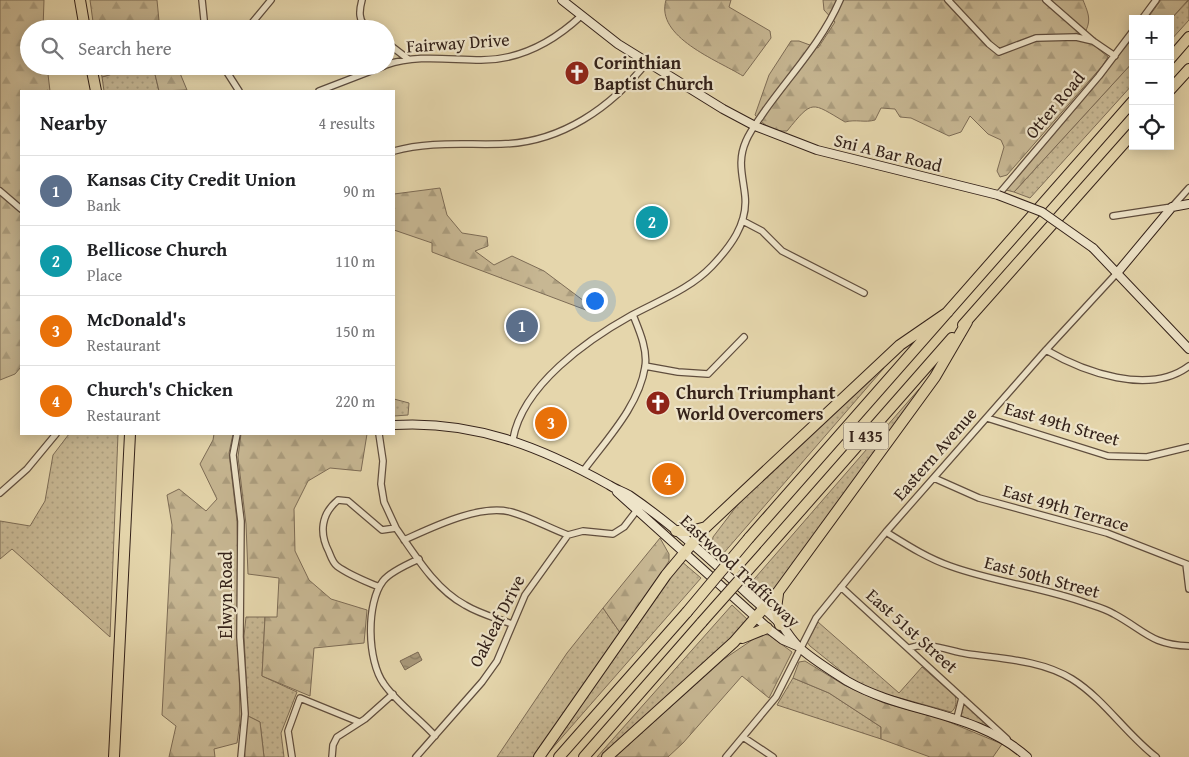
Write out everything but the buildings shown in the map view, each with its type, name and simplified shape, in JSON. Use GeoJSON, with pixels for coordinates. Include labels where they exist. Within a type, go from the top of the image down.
{"type":"FeatureCollection","features":[{"type":"Feature","properties":{"kind":"highway"},"geometry":{"type":"LineString","coordinates":[[80,0],[83,20]]}},
{"type":"Feature","properties":{"kind":"highway"},"geometry":{"type":"LineString","coordinates":[[1174,54],[1189,37]]}},
{"type":"Feature","properties":{"kind":"highway"},"geometry":{"type":"LineString","coordinates":[[1174,86],[1189,69]]}},
{"type":"Feature","properties":{"kind":"highway"},"geometry":{"type":"LineString","coordinates":[[93,75],[96,90]]}},
{"type":"Feature","properties":{"kind":"highway","name":"I 435"},"geometry":{"type":"LineString","coordinates":[[559,757],[1129,105]]}},
{"type":"Feature","properties":{"kind":"highway","name":"I 435"},"geometry":{"type":"LineString","coordinates":[[584,757],[1129,138]]}},
{"type":"Feature","properties":{"kind":"highway"},"geometry":{"type":"LineString","coordinates":[[539,757],[684,554],[706,527],[900,346],[948,312]]}},
{"type":"Feature","properties":{"kind":"highway"},"geometry":{"type":"LineString","coordinates":[[607,757],[734,642],[764,609],[935,377],[967,322]]}},
{"type":"Feature","properties":{"kind":"highway"},"geometry":{"type":"LineString","coordinates":[[114,757],[130,435]]}},
{"type":"Feature","properties":{"kind":"highway"},"geometry":{"type":"LineString","coordinates":[[676,531],[691,531],[706,527]]}},
{"type":"Feature","properties":{"kind":"highway"},"geometry":{"type":"LineString","coordinates":[[778,592],[776,609],[780,624]]}},
{"type":"Feature","properties":{"kind":"highway"},"geometry":{"type":"LineString","coordinates":[[734,642],[767,628]]}},
{"type":"Feature","properties":{"kind":"main road","name":"Sni A Bar Road"},"geometry":{"type":"LineString","coordinates":[[562,0],[618,44],[723,109],[798,145],[998,195],[1042,212],[1093,248],[1189,349]]}},
{"type":"Feature","properties":{"kind":"main road"},"geometry":{"type":"LineString","coordinates":[[1172,207],[1189,204]]}},
{"type":"Feature","properties":{"kind":"main road","name":"Eastern Avenue"},"geometry":{"type":"LineString","coordinates":[[1117,273],[1172,207]]}},
{"type":"Feature","properties":{"kind":"main road","name":"Eastwood Trafficway"},"geometry":{"type":"LineString","coordinates":[[395,425],[434,424],[456,426],[513,440],[584,470],[627,494],[692,544],[780,624],[799,647],[817,662],[868,691],[957,718],[1011,743]]}},
{"type":"Feature","properties":{"kind":"main road","name":"Eastwood Trafficway"},"geometry":{"type":"LineString","coordinates":[[610,486],[767,628],[783,640],[799,647]]}},
{"type":"Feature","properties":{"kind":"main road","name":"East 51st Street"},"geometry":{"type":"LineString","coordinates":[[1011,743],[1026,757]]}},
{"type":"Feature","properties":{"kind":"street"},"geometry":{"type":"LineString","coordinates":[[202,0],[204,20]]}},
{"type":"Feature","properties":{"kind":"street"},"geometry":{"type":"LineString","coordinates":[[255,20],[271,0]]}},
{"type":"Feature","properties":{"kind":"street"},"geometry":{"type":"LineString","coordinates":[[360,20],[359,12],[362,0]]}},
{"type":"Feature","properties":{"kind":"street"},"geometry":{"type":"LineString","coordinates":[[513,440],[522,412],[541,386],[585,345],[633,315],[694,282],[712,266],[733,241],[743,221],[745,197],[740,172],[741,154],[746,139],[784,83],[823,33],[840,0]]}},
{"type":"Feature","properties":{"kind":"street"},"geometry":{"type":"LineString","coordinates":[[948,0],[989,44],[999,52],[1036,38],[1076,37],[1093,41]]}},
{"type":"Feature","properties":{"kind":"street"},"geometry":{"type":"LineString","coordinates":[[1046,0],[1093,41],[1115,56]]}},
{"type":"Feature","properties":{"kind":"street"},"geometry":{"type":"LineString","coordinates":[[1145,15],[1156,0]]}},
{"type":"Feature","properties":{"kind":"street","name":"Fairway Drive"},"geometry":{"type":"LineString","coordinates":[[395,63],[432,58],[483,60],[512,56],[550,41],[581,16]]}},
{"type":"Feature","properties":{"kind":"street","name":"Otter Road"},"geometry":{"type":"LineString","coordinates":[[998,195],[1115,56],[1129,37]]}},
{"type":"Feature","properties":{"kind":"street"},"geometry":{"type":"LineString","coordinates":[[395,49],[408,60]]}},
{"type":"Feature","properties":{"kind":"street"},"geometry":{"type":"LineString","coordinates":[[395,150],[426,145],[504,144],[541,137],[568,128],[605,106],[630,83],[647,62]]}},
{"type":"Feature","properties":{"kind":"street"},"geometry":{"type":"LineString","coordinates":[[229,75],[238,90]]}},
{"type":"Feature","properties":{"kind":"street","name":"Fairway Drive"},"geometry":{"type":"LineString","coordinates":[[322,90],[361,75]]}},
{"type":"Feature","properties":{"kind":"street","name":"Eastern Avenue"},"geometry":{"type":"LineString","coordinates":[[1172,207],[1189,188]]}},
{"type":"Feature","properties":{"kind":"street"},"geometry":{"type":"LineString","coordinates":[[0,191],[20,208]]}},
{"type":"Feature","properties":{"kind":"street"},"geometry":{"type":"LineString","coordinates":[[1114,216],[1172,207]]}},
{"type":"Feature","properties":{"kind":"street"},"geometry":{"type":"LineString","coordinates":[[743,221],[762,231],[782,251],[864,293]]}},
{"type":"Feature","properties":{"kind":"street","name":"Eastern Avenue"},"geometry":{"type":"LineString","coordinates":[[726,757],[776,697],[799,647],[816,618],[886,532],[1046,350],[1117,273]]}},
{"type":"Feature","properties":{"kind":"street"},"geometry":{"type":"LineString","coordinates":[[584,470],[635,396],[646,366],[640,332],[633,315]]}},
{"type":"Feature","properties":{"kind":"street"},"geometry":{"type":"LineString","coordinates":[[646,366],[678,372],[708,374],[744,337]]}},
{"type":"Feature","properties":{"kind":"street"},"geometry":{"type":"LineString","coordinates":[[1046,350],[1087,370],[1133,379],[1155,379],[1170,376],[1189,366]]}},
{"type":"Feature","properties":{"kind":"street","name":"East 49th Street"},"geometry":{"type":"LineString","coordinates":[[987,418],[1108,456],[1147,457],[1189,447]]}},
{"type":"Feature","properties":{"kind":"street"},"geometry":{"type":"LineString","coordinates":[[0,493],[27,469],[55,435]]}},
{"type":"Feature","properties":{"kind":"street","name":"Elwyn Road"},"geometry":{"type":"LineString","coordinates":[[237,435],[234,455],[241,521],[240,637],[245,714],[241,757]]}},
{"type":"Feature","properties":{"kind":"street"},"geometry":{"type":"LineString","coordinates":[[378,435],[383,461],[381,484],[384,502],[404,540],[437,582],[455,599],[477,612],[512,624]]}},
{"type":"Feature","properties":{"kind":"street","name":"East 49th Terrace"},"geometry":{"type":"LineString","coordinates":[[934,478],[979,498],[1107,533],[1188,565]]}},
{"type":"Feature","properties":{"kind":"street"},"geometry":{"type":"LineString","coordinates":[[379,587],[335,565],[323,540],[323,521],[331,506],[338,500],[348,502],[382,530],[396,528]]}},
{"type":"Feature","properties":{"kind":"street"},"geometry":{"type":"LineString","coordinates":[[404,540],[450,521],[498,510],[527,517],[568,535],[583,531],[613,534],[624,527],[637,510]]}},
{"type":"Feature","properties":{"kind":"street","name":"East 50th Street"},"geometry":{"type":"LineString","coordinates":[[886,532],[918,552],[948,566],[1084,602],[1114,613],[1143,634],[1160,642],[1170,646],[1189,646]]}},
{"type":"Feature","properties":{"kind":"street","name":"Oakleaf Drive"},"geometry":{"type":"LineString","coordinates":[[416,757],[462,707],[487,675],[497,660],[525,595],[568,535]]}},
{"type":"Feature","properties":{"kind":"street"},"geometry":{"type":"LineString","coordinates":[[419,559],[391,574],[379,587],[371,623],[372,644],[377,670],[384,685],[435,736]]}},
{"type":"Feature","properties":{"kind":"street"},"geometry":{"type":"LineString","coordinates":[[1188,565],[1189,589]]}},
{"type":"Feature","properties":{"kind":"street","name":"East 51st Street"},"geometry":{"type":"LineString","coordinates":[[841,588],[1011,743]]}},
{"type":"Feature","properties":{"kind":"street"},"geometry":{"type":"LineString","coordinates":[[909,648],[926,644],[966,654],[1034,664],[1054,670],[1085,689],[1156,757]]}},
{"type":"Feature","properties":{"kind":"street"},"geometry":{"type":"LineString","coordinates":[[332,757],[333,745],[337,737],[359,722],[393,694]]}},
{"type":"Feature","properties":{"kind":"street"},"geometry":{"type":"LineString","coordinates":[[292,757],[288,731],[300,698],[359,722]]}},
{"type":"Feature","properties":{"kind":"street","name":"East 51st Street"},"geometry":{"type":"LineString","coordinates":[[957,718],[962,698]]}},
{"type":"Feature","properties":{"kind":"street"},"geometry":{"type":"LineString","coordinates":[[744,737],[773,757]]}},
{"type":"Feature","properties":{"kind":"green space"},"geometry":{"type":"Polygon","coordinates":[[[0,0],[44,0],[43,20],[20,20],[20,75],[48,75],[50,90],[20,90],[20,368],[15,374],[0,380],[0,0]]]}},
{"type":"Feature","properties":{"kind":"green space"},"geometry":{"type":"Polygon","coordinates":[[[90,0],[157,0],[159,20],[93,20],[90,0]]]}},
{"type":"Feature","properties":{"kind":"green space"},"geometry":{"type":"Polygon","coordinates":[[[666,0],[731,0],[729,7],[770,31],[771,38],[743,76],[704,55],[679,36],[670,25],[665,13],[666,0]]]}},
{"type":"Feature","properties":{"kind":"green space"},"geometry":{"type":"Polygon","coordinates":[[[823,0],[1083,0],[1089,22],[1083,36],[1108,57],[1007,175],[1000,177],[997,171],[1004,147],[1001,140],[988,134],[970,116],[961,132],[949,136],[911,118],[900,117],[895,109],[881,108],[875,120],[845,122],[825,110],[813,107],[802,113],[787,131],[773,129],[755,115],[769,75],[791,41],[799,41],[818,48],[835,22],[824,10],[823,0]]]}},
{"type":"Feature","properties":{"kind":"green space"},"geometry":{"type":"Polygon","coordinates":[[[1161,0],[1188,0],[1174,16],[1150,15],[1161,0]]]}},
{"type":"Feature","properties":{"kind":"green space"},"geometry":{"type":"Polygon","coordinates":[[[1189,0],[1189,20],[1174,37],[1174,16],[1189,0]]]}},
{"type":"Feature","properties":{"kind":"green space"},"geometry":{"type":"Polygon","coordinates":[[[1129,43],[1129,66],[1014,192],[1006,190],[1129,43]]]}},
{"type":"Feature","properties":{"kind":"green space"},"geometry":{"type":"Polygon","coordinates":[[[1129,66],[1129,88],[1030,198],[1014,192],[1129,66]]]}},
{"type":"Feature","properties":{"kind":"green space"},"geometry":{"type":"Polygon","coordinates":[[[109,75],[155,75],[159,90],[104,90],[102,77],[109,75]]]}},
{"type":"Feature","properties":{"kind":"green space"},"geometry":{"type":"Polygon","coordinates":[[[155,75],[181,75],[187,90],[159,90],[155,75]]]}},
{"type":"Feature","properties":{"kind":"green space"},"geometry":{"type":"Polygon","coordinates":[[[440,188],[447,215],[462,233],[487,237],[488,246],[475,251],[494,265],[512,256],[544,271],[588,304],[586,310],[432,252],[432,243],[395,230],[395,194],[440,188]]]}},
{"type":"Feature","properties":{"kind":"green space"},"geometry":{"type":"Polygon","coordinates":[[[882,366],[884,368],[722,555],[712,544],[713,537],[742,499],[882,366]]]}},
{"type":"Feature","properties":{"kind":"green space"},"geometry":{"type":"Polygon","coordinates":[[[920,390],[767,601],[749,585],[920,390]]]}},
{"type":"Feature","properties":{"kind":"green space"},"geometry":{"type":"Polygon","coordinates":[[[395,399],[409,403],[408,415],[395,416],[395,399]]]}},
{"type":"Feature","properties":{"kind":"green space"},"geometry":{"type":"Polygon","coordinates":[[[68,435],[118,435],[110,637],[12,549],[0,559],[0,521],[30,526],[45,501],[53,455],[68,435]]]}},
{"type":"Feature","properties":{"kind":"green space"},"geometry":{"type":"Polygon","coordinates":[[[214,435],[233,435],[229,453],[237,521],[240,722],[237,743],[214,749],[215,757],[169,757],[176,726],[162,715],[172,525],[167,495],[179,489],[206,511],[217,499],[200,464],[214,435]]]}},
{"type":"Feature","properties":{"kind":"green space"},"geometry":{"type":"Polygon","coordinates":[[[241,435],[367,435],[361,471],[330,468],[308,481],[294,509],[295,551],[309,580],[331,599],[367,610],[364,643],[314,648],[310,696],[262,676],[265,617],[277,617],[279,578],[248,574],[246,524],[238,457],[241,435]]]}},
{"type":"Feature","properties":{"kind":"green space"},"geometry":{"type":"Polygon","coordinates":[[[660,538],[669,554],[669,561],[621,634],[603,608],[660,538]]]}},
{"type":"Feature","properties":{"kind":"green space"},"geometry":{"type":"Polygon","coordinates":[[[681,561],[701,578],[550,751],[548,750],[681,561]]]}},
{"type":"Feature","properties":{"kind":"green space"},"geometry":{"type":"Polygon","coordinates":[[[732,605],[749,621],[601,757],[597,757],[732,605]]]}},
{"type":"Feature","properties":{"kind":"green space"},"geometry":{"type":"Polygon","coordinates":[[[603,608],[621,634],[534,757],[497,757],[567,653],[603,608]]]}},
{"type":"Feature","properties":{"kind":"green space"},"geometry":{"type":"Polygon","coordinates":[[[246,617],[265,617],[262,676],[297,692],[281,733],[284,757],[264,757],[260,722],[248,716],[244,636],[246,617]]]}},
{"type":"Feature","properties":{"kind":"green space"},"geometry":{"type":"Polygon","coordinates":[[[818,622],[899,693],[922,667],[955,696],[954,709],[951,712],[878,692],[851,679],[807,642],[818,622]]]}},
{"type":"Feature","properties":{"kind":"green space"},"geometry":{"type":"Polygon","coordinates":[[[761,634],[769,635],[792,652],[769,698],[742,676],[683,743],[668,757],[615,757],[724,659],[761,634]]]}},
{"type":"Feature","properties":{"kind":"green space"},"geometry":{"type":"Polygon","coordinates":[[[805,661],[844,685],[884,703],[942,719],[1002,744],[993,757],[930,757],[881,739],[881,727],[829,693],[793,678],[799,662],[805,661]]]}},
{"type":"Feature","properties":{"kind":"green space"},"geometry":{"type":"Polygon","coordinates":[[[793,678],[829,693],[881,727],[881,739],[777,705],[793,678]]]}},
{"type":"Feature","properties":{"kind":"green space"},"geometry":{"type":"Polygon","coordinates":[[[965,703],[994,729],[993,731],[960,715],[965,703]]]}},
{"type":"Feature","properties":{"kind":"green space"},"geometry":{"type":"Polygon","coordinates":[[[248,716],[260,722],[264,757],[245,757],[244,747],[248,716]]]}},
{"type":"Feature","properties":{"kind":"water"},"geometry":{"type":"Polygon","coordinates":[[[418,652],[422,660],[405,670],[400,661],[418,652]]]}},
{"type":"Feature","properties":{"kind":"place","name":"Corinthian Baptist Church"},"geometry":{"type":"Point","coordinates":[577,73]}},
{"type":"Feature","properties":{"kind":"place","name":"Bellicose Church"},"geometry":{"type":"Point","coordinates":[652,222]}},
{"type":"Feature","properties":{"kind":"place","name":"Kansas City Credit Union"},"geometry":{"type":"Point","coordinates":[522,326]}},
{"type":"Feature","properties":{"kind":"place","name":"Church Triumphant World Overcomers"},"geometry":{"type":"Point","coordinates":[658,403]}},
{"type":"Feature","properties":{"kind":"place","name":"McDonald's"},"geometry":{"type":"Point","coordinates":[551,423]}},
{"type":"Feature","properties":{"kind":"place","name":"Church's Chicken"},"geometry":{"type":"Point","coordinates":[668,479]}}]}
